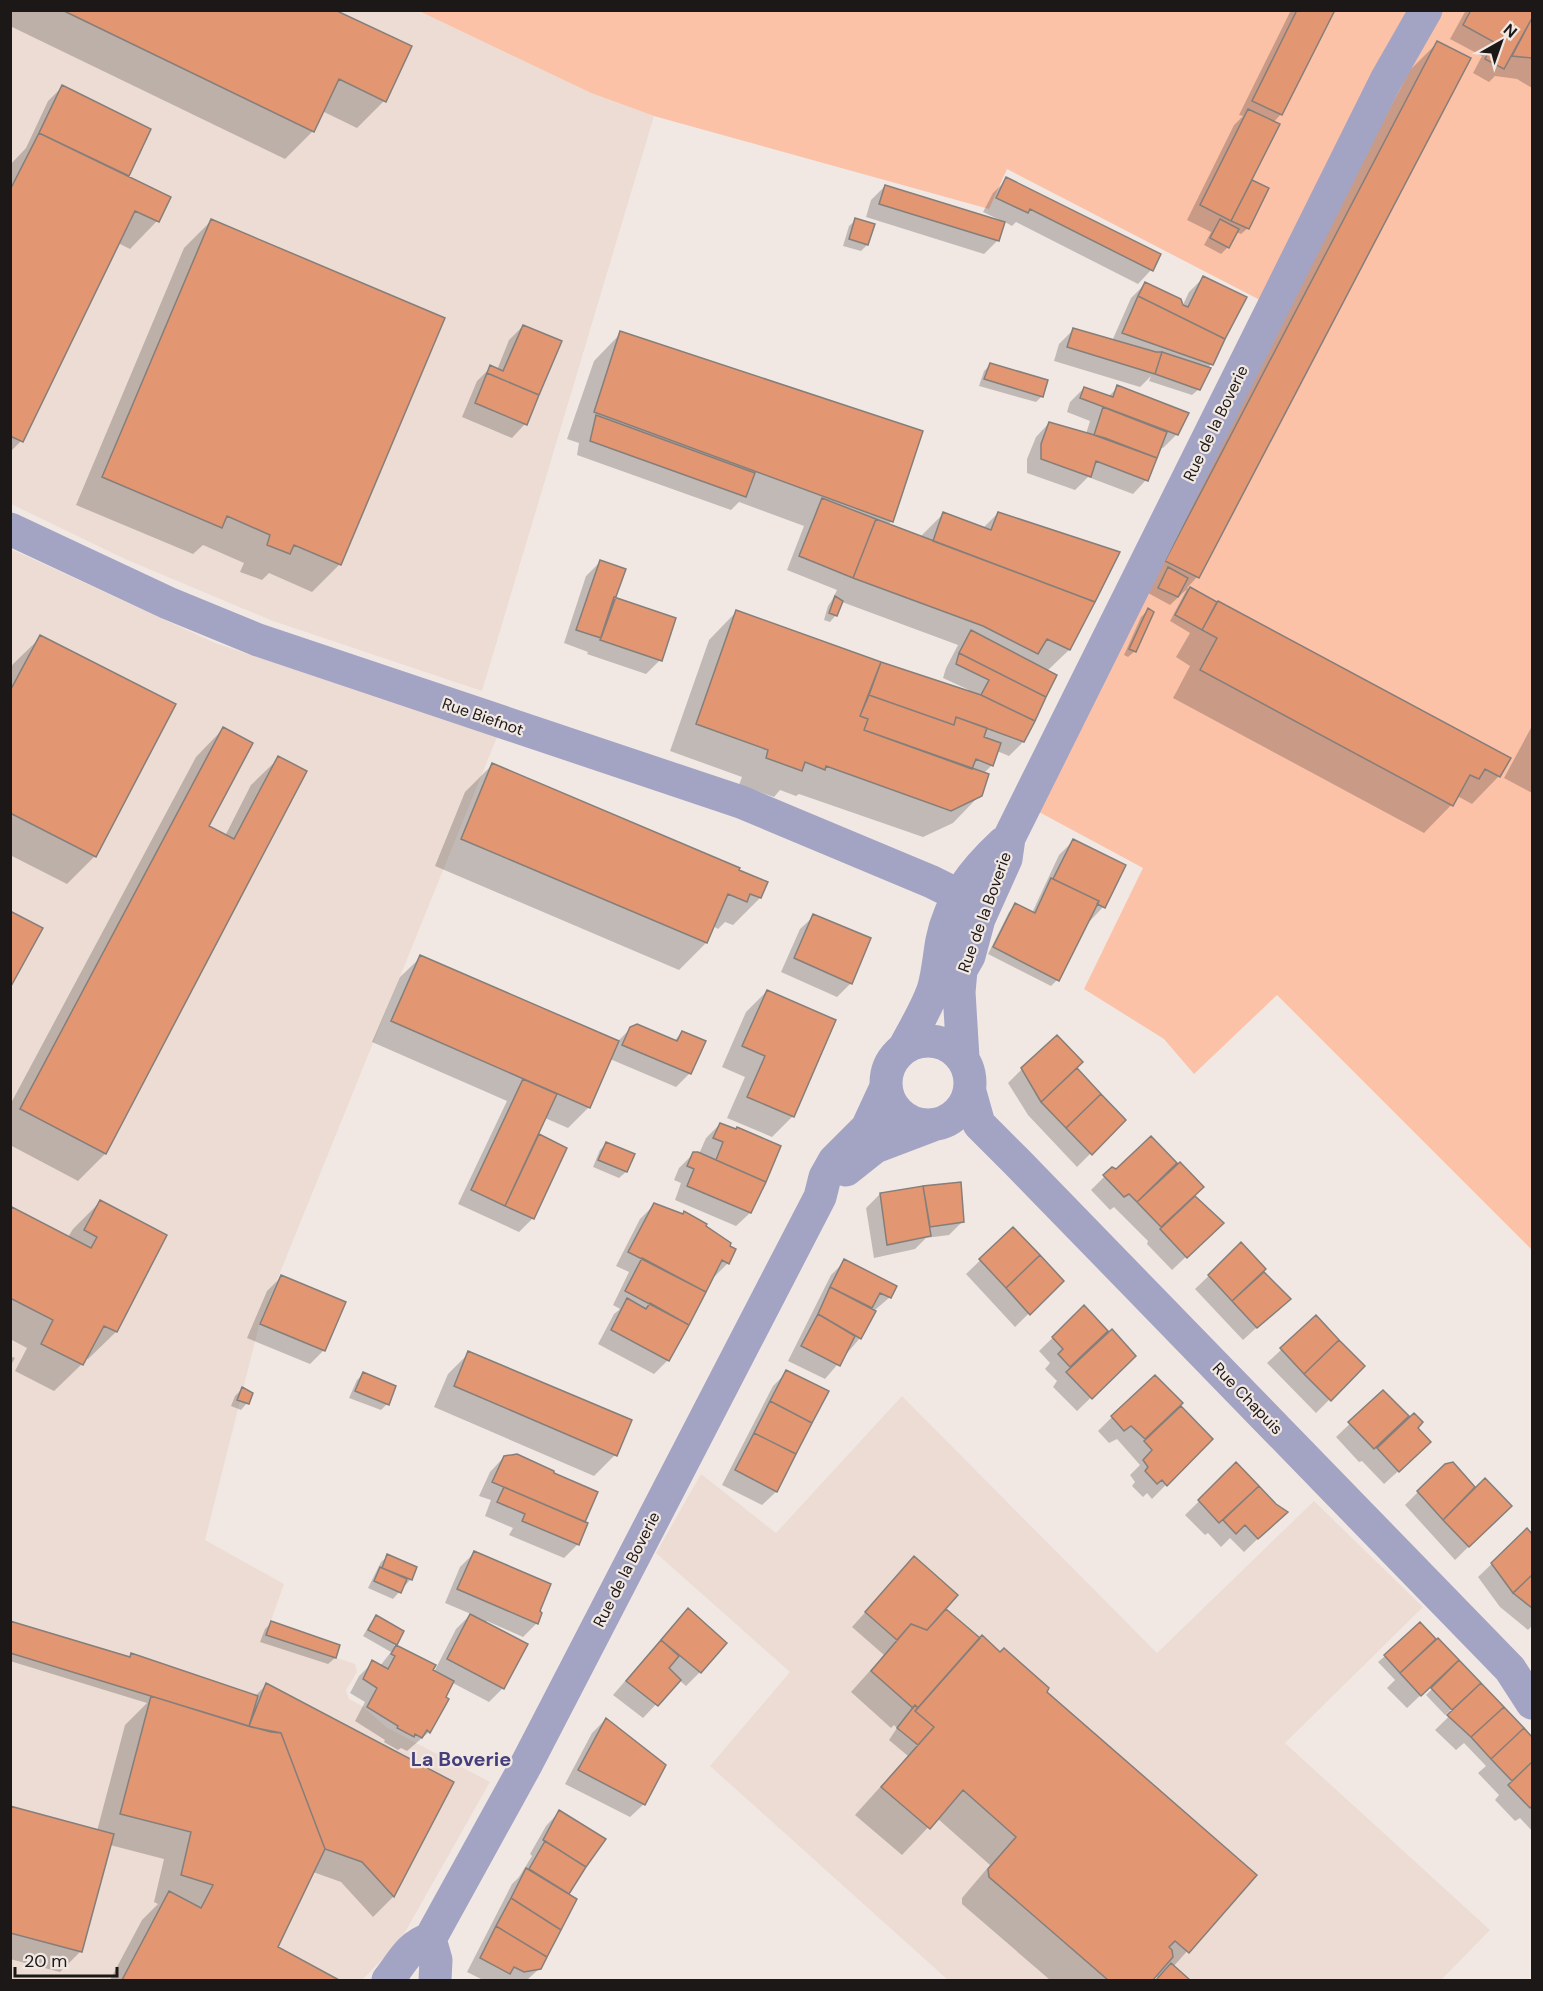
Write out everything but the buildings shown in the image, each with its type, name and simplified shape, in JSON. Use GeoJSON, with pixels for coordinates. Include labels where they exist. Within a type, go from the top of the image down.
{"type":"FeatureCollection","features":[{"type":"Feature","properties":{"kind":"street","name":"Rue de la Boverie"},"geometry":{"type":"LineString","coordinates":[[963,1058],[959,992],[961,970],[969,956],[979,919],[1006,859],[1009,838],[1386,80],[1426,10]]}},
{"type":"Feature","properties":{"kind":"street","name":"Rue Biefnot"},"geometry":{"type":"LineString","coordinates":[[10,529],[168,603],[258,640],[741,802],[958,895]]}},
{"type":"Feature","properties":{"kind":"street","name":"Rue de la Boverie"},"geometry":{"type":"LineString","coordinates":[[904,1048],[933,988],[942,938],[958,895],[979,867],[1009,838]]}},
{"type":"Feature","properties":{"kind":"street"},"geometry":{"type":"LineString","coordinates":[[958,895],[963,907],[964,918],[956,952],[961,970]]}},
{"type":"Feature","properties":{"kind":"street"},"geometry":{"type":"LineString","coordinates":[[920,1041],[939,1041],[955,1050],[963,1058],[969,1069],[970,1092],[965,1104],[957,1114],[945,1122],[933,1125],[907,1120],[897,1111],[886,1087],[887,1072],[893,1059],[904,1048],[920,1041]]}},
{"type":"Feature","properties":{"kind":"street","name":"Rue de la Boverie"},"geometry":{"type":"LineString","coordinates":[[388,1980],[410,1950],[430,1939],[527,1762],[820,1197],[825,1177],[834,1161],[867,1128],[886,1087]]}},
{"type":"Feature","properties":{"kind":"street","name":"Rue Chapuis"},"geometry":{"type":"LineString","coordinates":[[970,1092],[979,1124],[989,1135],[1510,1669],[1533,1703]]}},
{"type":"Feature","properties":{"kind":"street","name":"Rue de la Boverie"},"geometry":{"type":"LineString","coordinates":[[820,1197],[849,1167],[875,1147],[933,1125]]}},
{"type":"Feature","properties":{"kind":"street"},"geometry":{"type":"LineString","coordinates":[[430,1939],[436,1960],[435,1980]]}},
{"type":"Feature","properties":{"kind":"shaded area"},"geometry":{"type":"Polygon","coordinates":[[[10,11],[419,11],[591,93],[654,116],[482,691],[273,621],[125,559],[11,504],[10,11]]]}},
{"type":"Feature","properties":{"kind":"shaded area"},"geometry":{"type":"Polygon","coordinates":[[[419,11],[1532,11],[1532,1250],[1277,995],[1194,1074],[1164,1039],[1084,989],[1143,868],[1039,812],[1285,313],[1007,169],[989,209],[654,116],[591,93],[419,11]]]}},
{"type":"Feature","properties":{"kind":"shaded area"},"geometry":{"type":"Polygon","coordinates":[[[11,549],[215,643],[497,737],[260,1322],[205,1540],[284,1584],[266,1635],[355,1664],[357,1672],[346,1690],[349,1699],[362,1706],[386,1727],[490,1782],[400,1941],[362,1980],[11,1980],[11,549]]]}},
{"type":"Feature","properties":{"kind":"shaded area"},"geometry":{"type":"Polygon","coordinates":[[[902,1396],[1157,1653],[1314,1501],[1423,1607],[1285,1743],[1490,1930],[1441,1980],[948,1980],[710,1766],[790,1672],[656,1553],[701,1474],[776,1533],[902,1396]]]}},
{"type":"Feature","properties":{"kind":"district","name":"La Boverie"},"geometry":{"type":"Point","coordinates":[461,1759]}}]}
